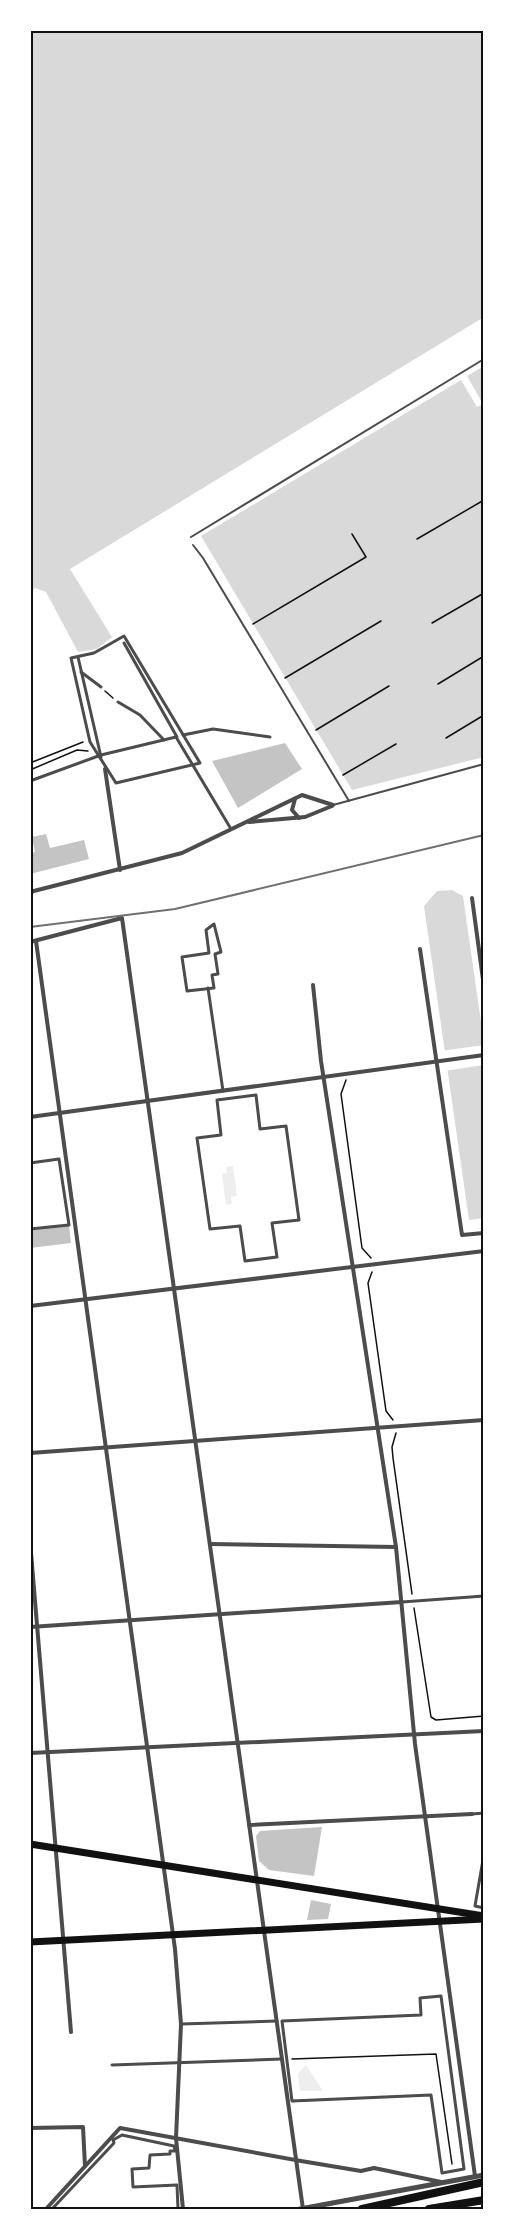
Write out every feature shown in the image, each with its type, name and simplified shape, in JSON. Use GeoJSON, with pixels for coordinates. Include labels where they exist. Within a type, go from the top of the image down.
{"type":"FeatureCollection","features":[{"type":"Feature","properties":{"kind":"highway"},"geometry":{"type":"LineString","coordinates":[[362,2209],[484,2182]]}},
{"type":"Feature","properties":{"kind":"highway"},"geometry":{"type":"LineString","coordinates":[[429,2209],[484,2200]]}},
{"type":"Feature","properties":{"kind":"main road"},"geometry":{"type":"LineString","coordinates":[[30,1844],[484,1917]]}},
{"type":"Feature","properties":{"kind":"main road"},"geometry":{"type":"LineString","coordinates":[[30,1942],[439,1923],[484,1917]]}},
{"type":"Feature","properties":{"kind":"street"},"geometry":{"type":"LineString","coordinates":[[124,636],[200,763],[116,783],[89,740],[70,658],[78,657],[94,654],[124,636]]}},
{"type":"Feature","properties":{"kind":"street"},"geometry":{"type":"LineString","coordinates":[[124,643],[231,829]]}},
{"type":"Feature","properties":{"kind":"street"},"geometry":{"type":"LineString","coordinates":[[78,657],[79,671],[99,755]]}},
{"type":"Feature","properties":{"kind":"street"},"geometry":{"type":"LineString","coordinates":[[79,671],[101,687]]}},
{"type":"Feature","properties":{"kind":"street"},"geometry":{"type":"LineString","coordinates":[[118,702],[140,715],[164,740]]}},
{"type":"Feature","properties":{"kind":"street"},"geometry":{"type":"LineString","coordinates":[[30,782],[99,755],[213,729],[270,737]]}},
{"type":"Feature","properties":{"kind":"street"},"geometry":{"type":"LineString","coordinates":[[103,762],[120,870]]}},
{"type":"Feature","properties":{"kind":"street"},"geometry":{"type":"LineString","coordinates":[[30,892],[182,853],[295,798],[308,796],[333,806]]}},
{"type":"Feature","properties":{"kind":"street"},"geometry":{"type":"LineString","coordinates":[[308,796],[314,803],[314,812]]}},
{"type":"Feature","properties":{"kind":"street"},"geometry":{"type":"LineString","coordinates":[[295,798],[292,810],[299,818]]}},
{"type":"Feature","properties":{"kind":"street"},"geometry":{"type":"LineString","coordinates":[[245,822],[299,818],[333,806]]}},
{"type":"Feature","properties":{"kind":"street"},"geometry":{"type":"LineString","coordinates":[[471,898],[484,987]]}},
{"type":"Feature","properties":{"kind":"street"},"geometry":{"type":"LineString","coordinates":[[30,942],[122,918],[264,1931],[277,2021],[284,2059],[292,2102],[431,2095],[442,2173],[464,2169],[441,1996],[420,1998],[421,2015],[282,2021],[284,2059],[302,2209],[484,2175]]}},
{"type":"Feature","properties":{"kind":"street"},"geometry":{"type":"LineString","coordinates":[[214,924],[221,952],[215,954],[218,974],[212,975],[214,987],[208,988],[187,991],[182,957],[209,953],[206,930],[214,924]]}},
{"type":"Feature","properties":{"kind":"street"},"geometry":{"type":"LineString","coordinates":[[36,941],[172,1935],[181,2024],[176,2138],[183,2209]]}},
{"type":"Feature","properties":{"kind":"street"},"geometry":{"type":"LineString","coordinates":[[420,949],[462,1235],[484,1233]]}},
{"type":"Feature","properties":{"kind":"street"},"geometry":{"type":"LineString","coordinates":[[313,985],[324,1077],[396,1547],[424,1816],[475,2176]]}},
{"type":"Feature","properties":{"kind":"street"},"geometry":{"type":"LineString","coordinates":[[208,988],[223,1091]]}},
{"type":"Feature","properties":{"kind":"street"},"geometry":{"type":"LineString","coordinates":[[30,1117],[484,1055]]}},
{"type":"Feature","properties":{"kind":"street"},"geometry":{"type":"LineString","coordinates":[[256,1095],[260,1130],[286,1126],[299,1220],[272,1222],[277,1257],[245,1261],[240,1226],[210,1229],[197,1138],[221,1135],[217,1100],[256,1095]]}},
{"type":"Feature","properties":{"kind":"street"},"geometry":{"type":"LineString","coordinates":[[30,1163],[59,1159],[69,1225],[30,1229]]}},
{"type":"Feature","properties":{"kind":"street"},"geometry":{"type":"LineString","coordinates":[[30,1306],[484,1251]]}},
{"type":"Feature","properties":{"kind":"street"},"geometry":{"type":"LineString","coordinates":[[30,1453],[484,1420]]}},
{"type":"Feature","properties":{"kind":"street"},"geometry":{"type":"LineString","coordinates":[[30,1541],[71,2032]]}},
{"type":"Feature","properties":{"kind":"street"},"geometry":{"type":"LineString","coordinates":[[210,1544],[396,1547]]}},
{"type":"Feature","properties":{"kind":"street"},"geometry":{"type":"LineString","coordinates":[[30,1627],[484,1596]]}},
{"type":"Feature","properties":{"kind":"street"},"geometry":{"type":"LineString","coordinates":[[30,1754],[484,1731]]}},
{"type":"Feature","properties":{"kind":"street"},"geometry":{"type":"LineString","coordinates":[[249,1825],[484,1813]]}},
{"type":"Feature","properties":{"kind":"street"},"geometry":{"type":"LineString","coordinates":[[484,1854],[475,1906],[484,1908]]}},
{"type":"Feature","properties":{"kind":"street"},"geometry":{"type":"LineString","coordinates":[[426,1923],[437,1910]]}},
{"type":"Feature","properties":{"kind":"street"},"geometry":{"type":"LineString","coordinates":[[181,2024],[277,2021]]}},
{"type":"Feature","properties":{"kind":"street"},"geometry":{"type":"LineString","coordinates":[[112,2065],[284,2059]]}},
{"type":"Feature","properties":{"kind":"street"},"geometry":{"type":"LineString","coordinates":[[30,2128],[83,2127],[85,2167]]}},
{"type":"Feature","properties":{"kind":"street"},"geometry":{"type":"LineString","coordinates":[[46,2209],[120,2128],[361,2171],[374,2168],[445,2183]]}},
{"type":"Feature","properties":{"kind":"street"},"geometry":{"type":"LineString","coordinates":[[52,2209],[114,2143],[113,2140],[122,2135],[174,2146],[175,2151],[170,2151],[170,2154],[150,2155],[148,2168],[132,2169],[133,2187],[177,2185],[178,2209]]}},
{"type":"Feature","properties":{"kind":"lane"},"geometry":{"type":"LineString","coordinates":[[191,537],[484,359]]}},
{"type":"Feature","properties":{"kind":"lane"},"geometry":{"type":"LineString","coordinates":[[193,545],[349,801]]}},
{"type":"Feature","properties":{"kind":"lane"},"geometry":{"type":"LineString","coordinates":[[333,806],[484,764]]}},
{"type":"Feature","properties":{"kind":"path"},"geometry":{"type":"LineString","coordinates":[[417,539],[484,500]]}},
{"type":"Feature","properties":{"kind":"path"},"geometry":{"type":"LineString","coordinates":[[254,624],[366,557],[352,534]]}},
{"type":"Feature","properties":{"kind":"path"},"geometry":{"type":"LineString","coordinates":[[432,623],[484,592]]}},
{"type":"Feature","properties":{"kind":"path"},"geometry":{"type":"LineString","coordinates":[[285,678],[381,621]]}},
{"type":"Feature","properties":{"kind":"path"},"geometry":{"type":"LineString","coordinates":[[438,684],[484,656]]}},
{"type":"Feature","properties":{"kind":"path"},"geometry":{"type":"LineString","coordinates":[[316,730],[388,686]]}},
{"type":"Feature","properties":{"kind":"path"},"geometry":{"type":"LineString","coordinates":[[101,687],[118,702]]}},
{"type":"Feature","properties":{"kind":"path"},"geometry":{"type":"LineString","coordinates":[[446,738],[484,715]]}},
{"type":"Feature","properties":{"kind":"path"},"geometry":{"type":"LineString","coordinates":[[30,763],[83,742],[83,736]]}},
{"type":"Feature","properties":{"kind":"path"},"geometry":{"type":"LineString","coordinates":[[343,775],[396,744]]}},
{"type":"Feature","properties":{"kind":"path"},"geometry":{"type":"LineString","coordinates":[[30,770],[77,750],[99,755]]}},
{"type":"Feature","properties":{"kind":"path"},"geometry":{"type":"LineString","coordinates":[[347,1078],[340,1094],[362,1248],[372,1261]]}},
{"type":"Feature","properties":{"kind":"path"},"geometry":{"type":"LineString","coordinates":[[373,1269],[367,1280],[386,1411],[396,1424]]}},
{"type":"Feature","properties":{"kind":"path"},"geometry":{"type":"LineString","coordinates":[[397,1431],[392,1447],[411,1590]]}},
{"type":"Feature","properties":{"kind":"path"},"geometry":{"type":"LineString","coordinates":[[414,1614],[426,1710],[430,1717],[436,1720],[484,1716]]}},
{"type":"Feature","properties":{"kind":"path"},"geometry":{"type":"LineString","coordinates":[[284,2059],[436,2054],[453,2171]]}},
{"type":"Feature","properties":{"kind":"shaded area"},"geometry":{"type":"Polygon","coordinates":[[[30,30],[484,30],[484,317],[70,569],[112,637],[97,649],[78,652],[46,592],[35,588],[30,593],[30,30]]]}},
{"type":"Feature","properties":{"kind":"shaded area"},"geometry":{"type":"Polygon","coordinates":[[[484,366],[484,757],[352,790],[201,536],[461,380],[477,407],[483,404],[467,376],[484,366]]]}},
{"type":"Feature","properties":{"kind":"shaded area"},"geometry":{"type":"Polygon","coordinates":[[[452,890],[463,896],[484,1043],[484,1218],[469,1220],[424,906],[437,891],[452,890]]]}},
{"type":"Feature","properties":{"kind":"shaded area"},"geometry":{"type":"Polygon","coordinates":[[[233,1166],[237,1196],[231,1197],[232,1204],[226,1205],[222,1174],[227,1173],[226,1167],[233,1166]]]}},
{"type":"Feature","properties":{"kind":"shaded area"},"geometry":{"type":"Polygon","coordinates":[[[306,2065],[323,2091],[300,2091],[298,2074],[306,2065]]]}},
{"type":"Feature","properties":{"kind":"pier"},"geometry":{"type":"Polygon","coordinates":[[[484,1045],[484,1065],[444,1071],[441,1051],[484,1045]]]}},
{"type":"Feature","properties":{"kind":"building"},"geometry":{"type":"Polygon","coordinates":[[[285,743],[302,769],[238,808],[212,761],[285,743]]]}},
{"type":"Feature","properties":{"kind":"building"},"geometry":{"type":"Polygon","coordinates":[[[46,834],[50,848],[84,840],[89,859],[30,874],[30,853],[35,852],[32,837],[46,834]]]}},
{"type":"Feature","properties":{"kind":"building"},"geometry":{"type":"Polygon","coordinates":[[[69,1225],[71,1243],[30,1248],[30,1229],[69,1225]]]}},
{"type":"Feature","properties":{"kind":"building"},"geometry":{"type":"Polygon","coordinates":[[[322,1827],[314,1876],[269,1870],[259,1861],[256,1836],[260,1831],[322,1827]]]}},
{"type":"Feature","properties":{"kind":"building"},"geometry":{"type":"Polygon","coordinates":[[[311,1900],[331,1904],[328,1919],[307,1920],[311,1900]]]}},
{"type":"Feature","properties":{"kind":"railway"},"geometry":{"type":"LineString","coordinates":[[30,927],[175,909],[484,835]]}}]}
